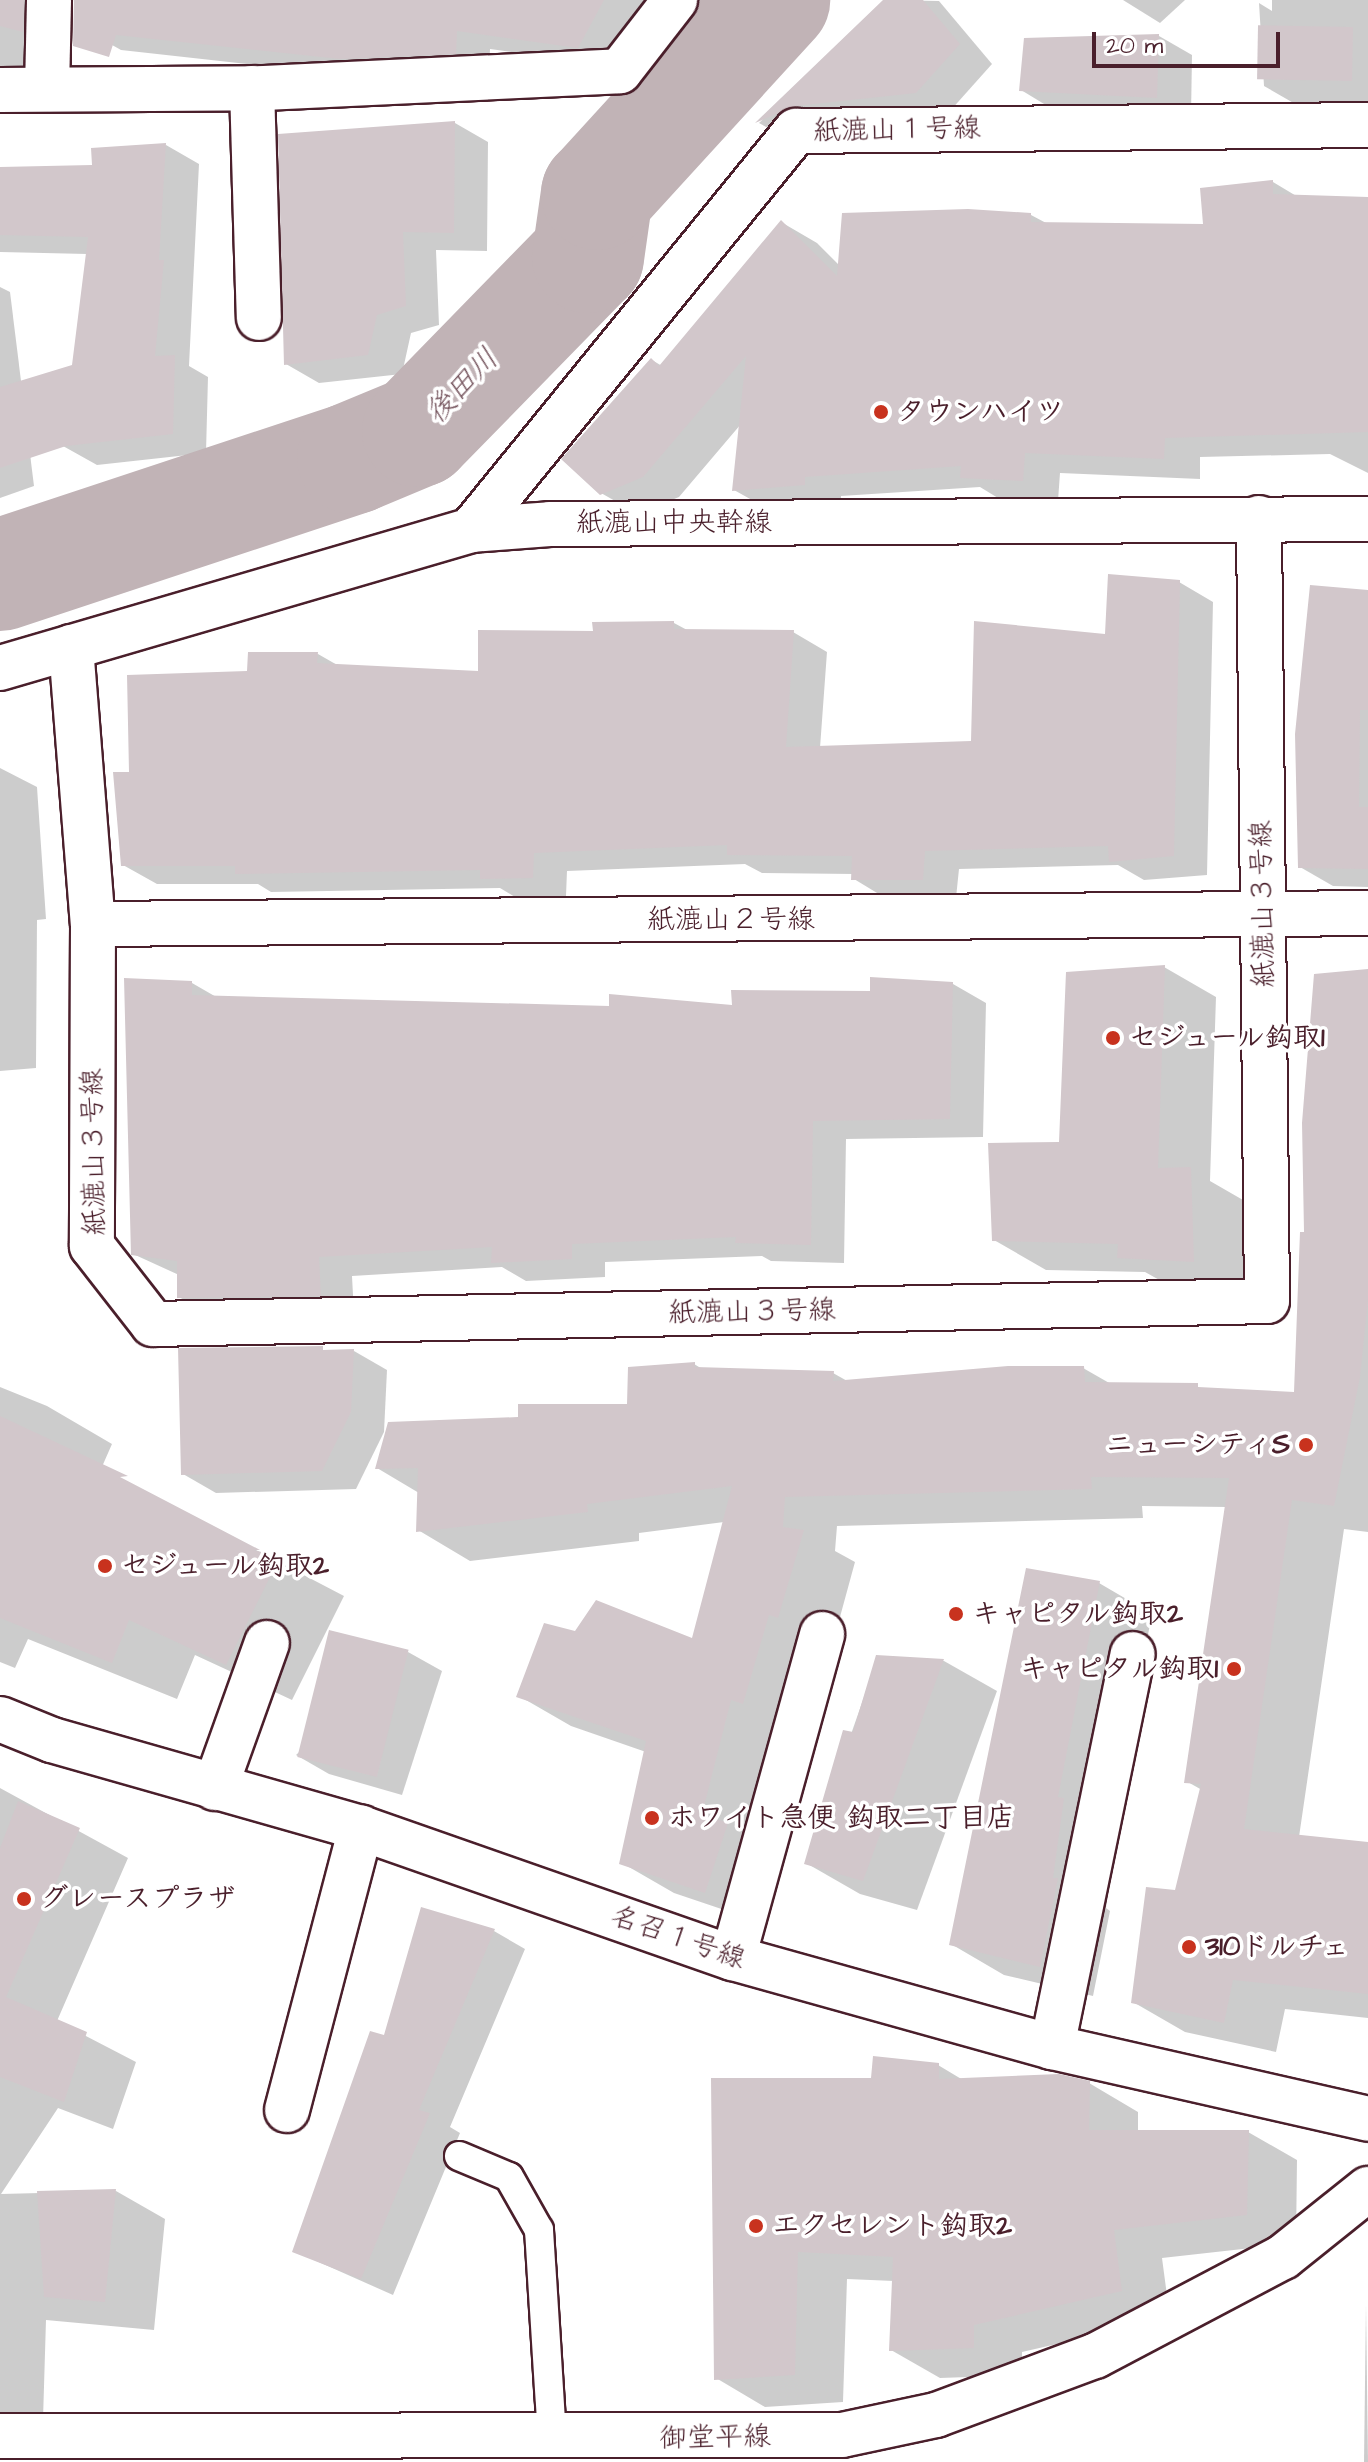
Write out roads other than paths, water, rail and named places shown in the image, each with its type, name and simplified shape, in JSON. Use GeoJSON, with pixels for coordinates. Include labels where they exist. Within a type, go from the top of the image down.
{"type":"FeatureCollection","features":[{"type":"Feature","properties":{"kind":"street"},"geometry":{"type":"LineString","coordinates":[[47,89],[49,0]]}},
{"type":"Feature","properties":{"kind":"street"},"geometry":{"type":"LineString","coordinates":[[0,90],[252,88],[620,71],[675,0]]}},
{"type":"Feature","properties":{"kind":"street"},"geometry":{"type":"LineString","coordinates":[[252,88],[259,318]]}},
{"type":"Feature","properties":{"kind":"street","name":"紙漉山１号線"},"geometry":{"type":"LineString","coordinates":[[471,530],[796,131],[1368,125]]}},
{"type":"Feature","properties":{"kind":"street","name":"紙漉山３号線"},"geometry":{"type":"LineString","coordinates":[[71,647],[93,924],[92,1246],[153,1324],[1267,1301],[1259,518]]}},
{"type":"Feature","properties":{"kind":"street","name":"紙漉山中央幹線"},"geometry":{"type":"LineString","coordinates":[[0,668],[471,530],[550,524],[1368,519]]}},
{"type":"Feature","properties":{"kind":"street","name":"紙漉山２号線"},"geometry":{"type":"LineString","coordinates":[[93,924],[1368,913]]}},
{"type":"Feature","properties":{"kind":"street"},"geometry":{"type":"LineString","coordinates":[[733,1958],[822,1634]]}},
{"type":"Feature","properties":{"kind":"street"},"geometry":{"type":"LineString","coordinates":[[215,1788],[267,1643]]}},
{"type":"Feature","properties":{"kind":"street"},"geometry":{"type":"LineString","coordinates":[[1052,2047],[1133,1654]]}},
{"type":"Feature","properties":{"kind":"street","name":"名召１号線"},"geometry":{"type":"LineString","coordinates":[[0,1719],[52,1740],[361,1828],[733,1958],[1052,2047],[1368,2119]]}},
{"type":"Feature","properties":{"kind":"street"},"geometry":{"type":"LineString","coordinates":[[287,2110],[361,1828]]}},
{"type":"Feature","properties":{"kind":"street","name":"御堂平線"},"geometry":{"type":"LineString","coordinates":[[0,2436],[552,2439],[842,2448],[1095,2356],[1283,2257],[1368,2189]]}},
{"type":"Feature","properties":{"kind":"lane"},"geometry":{"type":"LineString","coordinates":[[459,2156],[509,2177],[539,2230],[552,2439]]}},
{"type":"Feature","properties":{"kind":"waterway","name":"後田川"},"geometry":{"type":"LineString","coordinates":[[0,575],[353,458],[418,431],[588,257],[597,194],[774,0]]}},
{"type":"Feature","properties":{"kind":"place","name":"タウンハイツ"},"geometry":{"type":"Point","coordinates":[881,412]}},
{"type":"Feature","properties":{"kind":"place","name":"セジュール鈎取1"},"geometry":{"type":"Point","coordinates":[1113,1038]}},
{"type":"Feature","properties":{"kind":"place","name":"ニューシティS"},"geometry":{"type":"Point","coordinates":[1306,1445]}},
{"type":"Feature","properties":{"kind":"place","name":"セジュール鈎取2"},"geometry":{"type":"Point","coordinates":[105,1566]}},
{"type":"Feature","properties":{"kind":"place","name":"キャピタル鈎取2"},"geometry":{"type":"Point","coordinates":[956,1614]}},
{"type":"Feature","properties":{"kind":"place","name":"キャピタル鈎取1"},"geometry":{"type":"Point","coordinates":[1234,1669]}},
{"type":"Feature","properties":{"kind":"place","name":"ホワイト急便 鈎取二丁目店"},"geometry":{"type":"Point","coordinates":[652,1818]}},
{"type":"Feature","properties":{"kind":"place","name":"グレースプラザ"},"geometry":{"type":"Point","coordinates":[24,1899]}},
{"type":"Feature","properties":{"kind":"place","name":"310ドルチェ"},"geometry":{"type":"Point","coordinates":[1189,1947]}},
{"type":"Feature","properties":{"kind":"place","name":"エクセレント鈎取2"},"geometry":{"type":"Point","coordinates":[756,2226]}}]}
